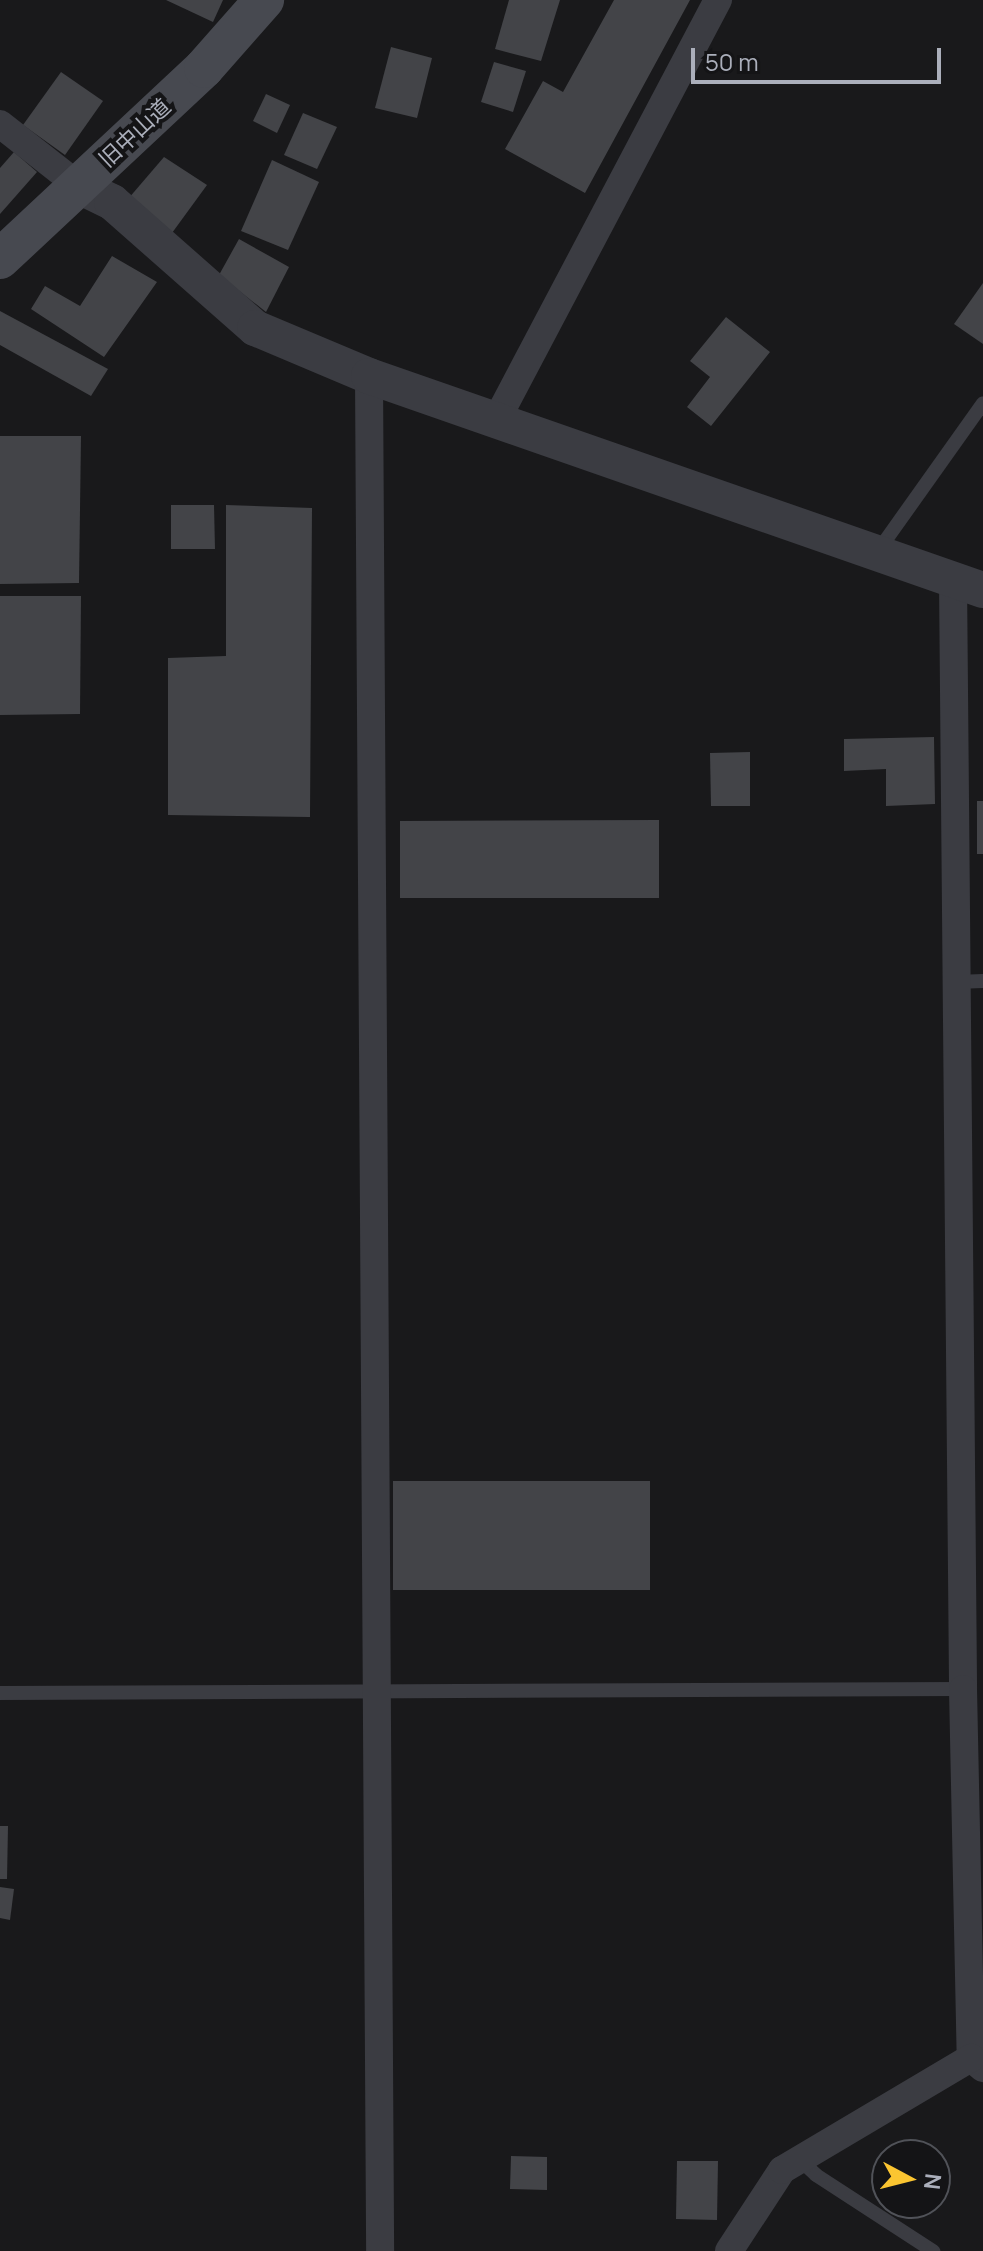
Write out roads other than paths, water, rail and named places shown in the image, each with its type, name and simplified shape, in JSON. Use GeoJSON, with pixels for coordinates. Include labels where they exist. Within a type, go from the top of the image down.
{"type":"FeatureCollection","features":[{"type":"Feature","properties":{"kind":"main road","name":"旧中山道"},"geometry":{"type":"LineString","coordinates":[[0,259],[204,68],[264,0]]}},
{"type":"Feature","properties":{"kind":"street"},"geometry":{"type":"LineString","coordinates":[[497,419],[718,0]]}},
{"type":"Feature","properties":{"kind":"street"},"geometry":{"type":"LineString","coordinates":[[0,124],[79,186],[112,202],[255,328],[369,376],[878,551],[968,585],[970,981],[963,1689],[977,2063],[782,2170],[729,2251]]}},
{"type":"Feature","properties":{"kind":"street"},"geometry":{"type":"LineString","coordinates":[[369,376],[380,2251]]}},
{"type":"Feature","properties":{"kind":"lane"},"geometry":{"type":"LineString","coordinates":[[878,551],[983,403]]}},
{"type":"Feature","properties":{"kind":"lane"},"geometry":{"type":"LineString","coordinates":[[0,1693],[963,1689]]}},
{"type":"Feature","properties":{"kind":"lane"},"geometry":{"type":"LineString","coordinates":[[799,2159],[816,2175],[933,2251]]}}]}
